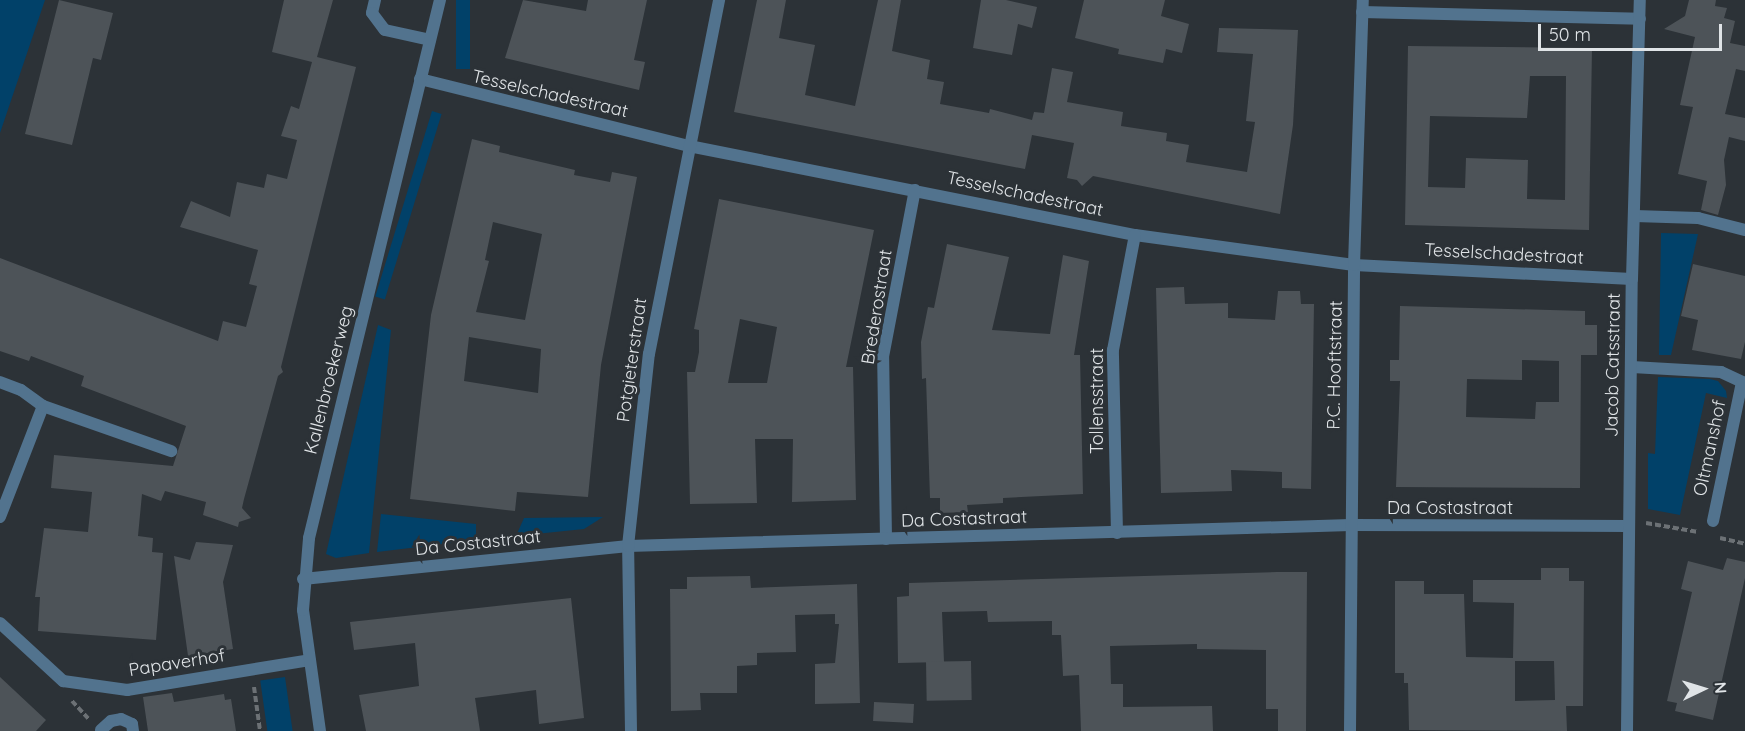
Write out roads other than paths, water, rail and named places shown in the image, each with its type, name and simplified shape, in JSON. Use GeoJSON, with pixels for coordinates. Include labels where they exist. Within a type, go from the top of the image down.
{"type":"FeatureCollection","features":[{"type":"Feature","properties":{"kind":"street"},"geometry":{"type":"LineString","coordinates":[[375,0],[372,13],[385,30],[430,40]]}},
{"type":"Feature","properties":{"kind":"street","name":"Kallenbroekerweg"},"geometry":{"type":"LineString","coordinates":[[320,731],[310,660],[303,579],[309,538],[440,0]]}},
{"type":"Feature","properties":{"kind":"street","name":"Potgieterstraat"},"geometry":{"type":"LineString","coordinates":[[631,731],[628,546],[649,354],[719,0]]}},
{"type":"Feature","properties":{"kind":"street","name":"Jacob Catsstraat"},"geometry":{"type":"LineString","coordinates":[[1627,731],[1632,279],[1640,0]]}},
{"type":"Feature","properties":{"kind":"street"},"geometry":{"type":"LineString","coordinates":[[1363,6],[1640,19]]}},
{"type":"Feature","properties":{"kind":"street","name":"P.C. Hooftstraat"},"geometry":{"type":"LineString","coordinates":[[1350,731],[1354,265],[1363,6]]}},
{"type":"Feature","properties":{"kind":"street","name":"Tesselschadestraat"},"geometry":{"type":"LineString","coordinates":[[420,80],[689,146],[1135,235],[1354,265],[1632,279]]}},
{"type":"Feature","properties":{"kind":"street","name":"Brederostraat"},"geometry":{"type":"LineString","coordinates":[[886,539],[883,357],[915,190]]}},
{"type":"Feature","properties":{"kind":"street"},"geometry":{"type":"LineString","coordinates":[[1635,216],[1698,218],[1745,230]]}},
{"type":"Feature","properties":{"kind":"street","name":"Tollensstraat"},"geometry":{"type":"LineString","coordinates":[[1117,532],[1113,350],[1135,235]]}},
{"type":"Feature","properties":{"kind":"street","name":"Oltmanshof"},"geometry":{"type":"LineString","coordinates":[[1632,367],[1721,372],[1743,382],[1713,520]]}},
{"type":"Feature","properties":{"kind":"street"},"geometry":{"type":"LineString","coordinates":[[0,382],[21,390],[43,406],[171,451]]}},
{"type":"Feature","properties":{"kind":"street"},"geometry":{"type":"LineString","coordinates":[[0,517],[43,406]]}},
{"type":"Feature","properties":{"kind":"street","name":"Da Costastraat"},"geometry":{"type":"LineString","coordinates":[[303,579],[628,546],[1351,525],[1628,526]]}},
{"type":"Feature","properties":{"kind":"street","name":"Papaverhof"},"geometry":{"type":"LineString","coordinates":[[0,623],[63,681],[127,690],[310,660]]}},
{"type":"Feature","properties":{"kind":"street"},"geometry":{"type":"LineString","coordinates":[[100,730],[111,721],[121,719],[132,724],[133,731]]}}]}
